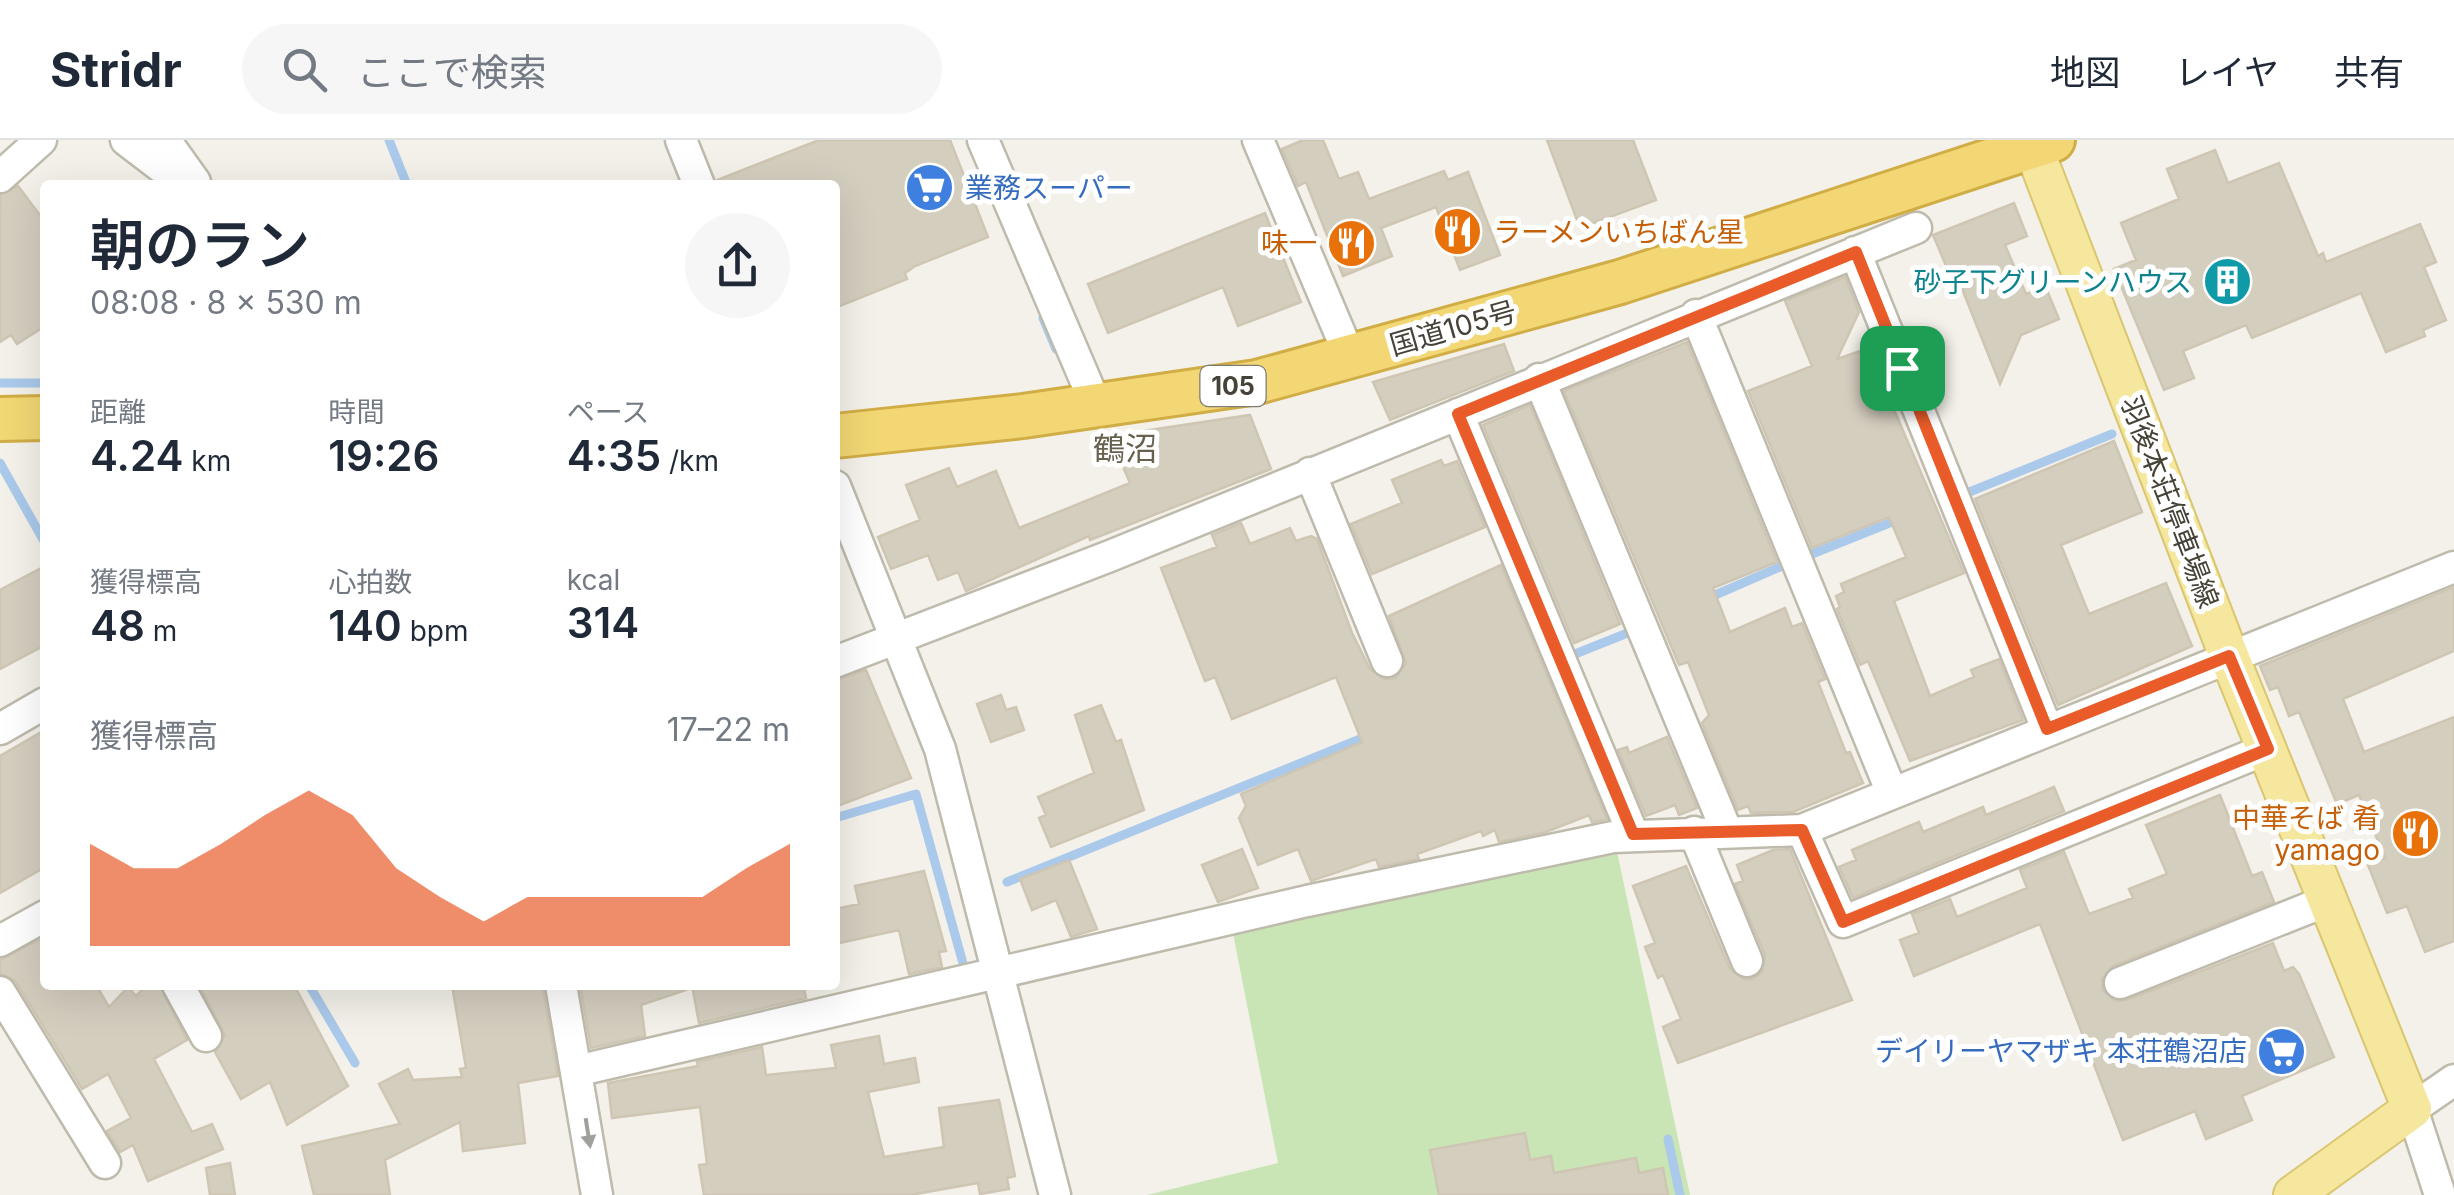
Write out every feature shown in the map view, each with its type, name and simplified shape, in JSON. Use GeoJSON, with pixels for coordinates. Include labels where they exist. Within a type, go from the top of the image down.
{"type":"FeatureCollection","features":[{"type":"Feature","properties":{"kind":"highway","name":"国道105号"},"geometry":{"type":"LineString","coordinates":[[840,435],[1257,382],[1620,282],[2039,142]]}},
{"type":"Feature","properties":{"kind":"highway"},"geometry":{"type":"LineString","coordinates":[[0,419],[40,418]]}},
{"type":"Feature","properties":{"kind":"main road","name":"羽後本荘停車場線"},"geometry":{"type":"LineString","coordinates":[[2039,142],[2229,656],[2412,1109]]}},
{"type":"Feature","properties":{"kind":"main road"},"geometry":{"type":"LineString","coordinates":[[2293,1195],[2412,1109]]}},
{"type":"Feature","properties":{"kind":"street"},"geometry":{"type":"LineString","coordinates":[[0,177],[42,140]]}},
{"type":"Feature","properties":{"kind":"street"},"geometry":{"type":"LineString","coordinates":[[126,140],[188,180]]}},
{"type":"Feature","properties":{"kind":"street"},"geometry":{"type":"LineString","coordinates":[[165,140],[190,180]]}},
{"type":"Feature","properties":{"kind":"street"},"geometry":{"type":"LineString","coordinates":[[185,140],[191,180]]}},
{"type":"Feature","properties":{"kind":"street"},"geometry":{"type":"LineString","coordinates":[[681,140],[697,180]]}},
{"type":"Feature","properties":{"kind":"street"},"geometry":{"type":"LineString","coordinates":[[984,140],[1096,405]]}},
{"type":"Feature","properties":{"kind":"street"},"geometry":{"type":"LineString","coordinates":[[1258,140],[1350,356]]}},
{"type":"Feature","properties":{"kind":"street"},"geometry":{"type":"LineString","coordinates":[[840,660],[1916,228]]}},
{"type":"Feature","properties":{"kind":"street"},"geometry":{"type":"LineString","coordinates":[[1856,252],[2047,729]]}},
{"type":"Feature","properties":{"kind":"street"},"geometry":{"type":"LineString","coordinates":[[1696,315],[1892,793]]}},
{"type":"Feature","properties":{"kind":"street"},"geometry":{"type":"LineString","coordinates":[[1539,379],[1726,832]]}},
{"type":"Feature","properties":{"kind":"street"},"geometry":{"type":"LineString","coordinates":[[1458,414],[1633,834]]}},
{"type":"Feature","properties":{"kind":"street"},"geometry":{"type":"LineString","coordinates":[[1310,473],[1386,661]]}},
{"type":"Feature","properties":{"kind":"street"},"geometry":{"type":"LineString","coordinates":[[840,498],[940,749],[1054,1195]]}},
{"type":"Feature","properties":{"kind":"street"},"geometry":{"type":"LineString","coordinates":[[576,1071],[1307,901],[1633,834],[1802,830],[2454,568]]}},
{"type":"Feature","properties":{"kind":"street"},"geometry":{"type":"LineString","coordinates":[[0,729],[40,706]]}},
{"type":"Feature","properties":{"kind":"street"},"geometry":{"type":"LineString","coordinates":[[1802,830],[1843,922],[2268,749]]}},
{"type":"Feature","properties":{"kind":"street"},"geometry":{"type":"LineString","coordinates":[[1694,832],[1747,961]]}},
{"type":"Feature","properties":{"kind":"street"},"geometry":{"type":"LineString","coordinates":[[2120,983],[2329,900]]}},
{"type":"Feature","properties":{"kind":"street"},"geometry":{"type":"LineString","coordinates":[[0,941],[40,919]]}},
{"type":"Feature","properties":{"kind":"street"},"geometry":{"type":"LineString","coordinates":[[181,990],[206,1036]]}},
{"type":"Feature","properties":{"kind":"street"},"geometry":{"type":"LineString","coordinates":[[562,990],[598,1195]]}},
{"type":"Feature","properties":{"kind":"street"},"geometry":{"type":"LineString","coordinates":[[0,992],[105,1162]]}},
{"type":"Feature","properties":{"kind":"street"},"geometry":{"type":"LineString","coordinates":[[2440,1195],[2412,1109],[2454,1080]]}},
{"type":"Feature","properties":{"kind":"green space"},"geometry":{"type":"Polygon","coordinates":[[[1616,847],[1690,1195],[1147,1195],[1278,1163],[1231,923],[1616,847]]]}},
{"type":"Feature","properties":{"kind":"building"},"geometry":{"type":"Polygon","coordinates":[[[819,140],[950,140],[988,237],[915,266],[905,273],[907,279],[840,306],[840,180],[717,180],[819,140]]]}},
{"type":"Feature","properties":{"kind":"building"},"geometry":{"type":"Polygon","coordinates":[[[1303,140],[1323,140],[1339,179],[1358,172],[1369,199],[1444,171],[1448,180],[1468,172],[1500,255],[1460,270],[1436,207],[1381,228],[1392,256],[1343,276],[1306,182],[1298,186],[1282,149],[1303,140]]]}},
{"type":"Feature","properties":{"kind":"building"},"geometry":{"type":"Polygon","coordinates":[[[1547,140],[1633,140],[1656,200],[1580,228],[1547,140]]]}},
{"type":"Feature","properties":{"kind":"building","name":"砂子下グリーンハウス"},"geometry":{"type":"Polygon","coordinates":[[[2215,150],[2228,183],[2279,163],[2318,256],[2323,253],[2326,262],[2420,224],[2436,262],[2424,267],[2446,320],[2423,330],[2425,336],[2386,352],[2361,293],[2252,338],[2246,325],[2183,351],[2194,378],[2164,390],[2114,269],[2136,260],[2121,223],[2179,199],[2167,169],[2215,150]]]}},
{"type":"Feature","properties":{"kind":"building"},"geometry":{"type":"Polygon","coordinates":[[[18,186],[40,215],[40,329],[17,344],[11,335],[0,342],[0,195],[18,186]]]}},
{"type":"Feature","properties":{"kind":"building"},"geometry":{"type":"Polygon","coordinates":[[[2014,203],[2027,236],[2005,245],[2026,294],[2046,288],[2059,319],[2021,335],[2000,384],[1953,266],[1947,268],[1933,235],[2014,203]]]}},
{"type":"Feature","properties":{"kind":"building"},"geometry":{"type":"Polygon","coordinates":[[[1265,213],[1301,302],[1238,326],[1223,287],[1108,333],[1088,284],[1265,213]]]}},
{"type":"Feature","properties":{"kind":"building"},"geometry":{"type":"Polygon","coordinates":[[[1845,277],[1859,312],[1837,359],[1869,348],[1879,363],[1880,377],[1964,573],[1894,601],[1930,696],[1974,677],[1971,670],[1999,659],[2023,720],[1910,761],[1868,661],[1860,665],[1837,609],[1840,607],[1836,596],[1844,592],[1841,584],[1906,557],[1889,517],[1812,548],[1748,391],[1812,366],[1785,301],[1845,277]]]}},
{"type":"Feature","properties":{"kind":"building"},"geometry":{"type":"Polygon","coordinates":[[[1687,342],[1777,562],[1713,588],[1730,632],[1785,608],[1792,627],[1802,623],[1825,679],[1818,682],[1846,753],[1850,752],[1863,783],[1793,812],[1751,813],[1748,806],[1738,810],[1702,723],[1709,715],[1688,662],[1679,665],[1564,391],[1687,342]]]}},
{"type":"Feature","properties":{"kind":"building"},"geometry":{"type":"Polygon","coordinates":[[[1504,344],[1514,371],[1390,420],[1373,382],[1504,344]]]}},
{"type":"Feature","properties":{"kind":"building"},"geometry":{"type":"Polygon","coordinates":[[[1530,405],[1620,624],[1574,643],[1483,425],[1530,405]]]}},
{"type":"Feature","properties":{"kind":"building"},"geometry":{"type":"Polygon","coordinates":[[[1250,415],[1271,469],[1090,540],[1089,536],[966,591],[958,572],[938,580],[928,555],[891,569],[878,537],[920,520],[906,485],[949,468],[957,487],[996,471],[1019,528],[1130,483],[1110,436],[1250,415]]]}},
{"type":"Feature","properties":{"kind":"building"},"geometry":{"type":"Polygon","coordinates":[[[2114,441],[2142,512],[2061,545],[2089,614],[2166,583],[2192,646],[2058,705],[1975,499],[2114,441]]]}},
{"type":"Feature","properties":{"kind":"building"},"geometry":{"type":"Polygon","coordinates":[[[1441,460],[1444,466],[1457,461],[1485,527],[1372,574],[1351,524],[1402,503],[1392,480],[1441,460]]]}},
{"type":"Feature","properties":{"kind":"building"},"geometry":{"type":"Polygon","coordinates":[[[1241,523],[1250,544],[1290,528],[1296,541],[1311,536],[1317,539],[1352,633],[1370,669],[1384,679],[1395,678],[1406,663],[1389,616],[1501,565],[1607,819],[1592,822],[1589,815],[1546,832],[1499,842],[1495,830],[1483,836],[1481,831],[1417,854],[1419,859],[1379,867],[1376,859],[1311,881],[1298,849],[1258,865],[1239,818],[1246,806],[1241,794],[1362,742],[1336,677],[1232,719],[1215,677],[1205,681],[1161,568],[1217,547],[1212,535],[1241,523]]]}},
{"type":"Feature","properties":{"kind":"building"},"geometry":{"type":"Polygon","coordinates":[[[40,569],[40,648],[0,669],[0,590],[40,569]]]}},
{"type":"Feature","properties":{"kind":"building"},"geometry":{"type":"Polygon","coordinates":[[[2454,587],[2454,651],[2343,699],[2364,752],[2454,717],[2454,941],[2425,952],[2407,906],[2387,913],[2368,865],[2385,858],[2359,795],[2337,804],[2299,712],[2289,716],[2278,687],[2270,690],[2260,666],[2454,587]]]}},
{"type":"Feature","properties":{"kind":"building"},"geometry":{"type":"Polygon","coordinates":[[[866,670],[911,778],[840,805],[840,678],[866,670]]]}},
{"type":"Feature","properties":{"kind":"building"},"geometry":{"type":"Polygon","coordinates":[[[1001,695],[1006,710],[1016,707],[1024,730],[991,742],[977,704],[1001,695]]]}},
{"type":"Feature","properties":{"kind":"building"},"geometry":{"type":"Polygon","coordinates":[[[1101,705],[1116,742],[1121,740],[1144,810],[1051,847],[1039,818],[1046,815],[1038,797],[1094,773],[1075,715],[1101,705]]]}},
{"type":"Feature","properties":{"kind":"building"},"geometry":{"type":"Polygon","coordinates":[[[40,733],[40,870],[0,893],[0,756],[40,733]]]}},
{"type":"Feature","properties":{"kind":"building"},"geometry":{"type":"Polygon","coordinates":[[[1667,737],[1697,808],[1679,815],[1675,805],[1646,816],[1618,750],[1627,747],[1629,753],[1667,737]]]}},
{"type":"Feature","properties":{"kind":"building"},"geometry":{"type":"Polygon","coordinates":[[[2054,787],[2064,811],[1853,898],[1839,867],[1856,860],[1852,850],[1919,822],[1923,832],[1983,807],[1986,815],[2054,787]]]}},
{"type":"Feature","properties":{"kind":"building"},"geometry":{"type":"Polygon","coordinates":[[[2220,795],[2252,876],[2262,872],[2274,902],[2113,966],[2102,979],[2103,991],[2116,1001],[2127,1000],[2273,943],[2284,971],[2293,967],[2299,974],[2334,1057],[2242,1096],[2252,1120],[2206,1139],[2195,1111],[2123,1140],[2040,924],[1914,976],[1900,940],[1919,933],[1912,914],[1950,899],[1957,917],[2027,888],[2020,870],[2064,852],[2089,914],[2133,898],[2129,889],[2167,874],[2146,825],[2220,795]]]}},
{"type":"Feature","properties":{"kind":"building"},"geometry":{"type":"Polygon","coordinates":[[[1242,849],[1258,888],[1218,902],[1202,865],[1242,849]]]}},
{"type":"Feature","properties":{"kind":"building"},"geometry":{"type":"Polygon","coordinates":[[[1790,849],[1852,1000],[1678,1063],[1663,1027],[1681,1019],[1663,975],[1658,978],[1645,947],[1655,943],[1633,886],[1686,866],[1730,969],[1744,979],[1753,979],[1762,972],[1765,955],[1735,884],[1743,881],[1737,865],[1773,850],[1790,849]]]}},
{"type":"Feature","properties":{"kind":"building"},"geometry":{"type":"Polygon","coordinates":[[[1069,860],[1097,929],[1071,937],[1056,900],[1032,910],[1020,879],[1069,860]]]}},
{"type":"Feature","properties":{"kind":"building"},"geometry":{"type":"Polygon","coordinates":[[[924,871],[946,951],[939,952],[942,967],[909,974],[899,930],[840,943],[840,908],[859,904],[855,886],[924,871]]]}},
{"type":"Feature","properties":{"kind":"building"},"geometry":{"type":"Polygon","coordinates":[[[40,940],[40,990],[99,990],[109,1007],[125,990],[136,996],[142,990],[162,990],[187,1040],[154,1059],[192,1132],[212,1124],[223,1149],[148,1181],[133,1145],[120,1152],[107,1131],[131,1118],[108,1074],[82,1089],[16,982],[0,973],[0,960],[40,940]]]}},
{"type":"Feature","properties":{"kind":"building"},"geometry":{"type":"Polygon","coordinates":[[[202,990],[297,990],[348,1086],[287,1125],[270,1082],[241,1099],[215,1052],[225,1035],[202,990]]]}},
{"type":"Feature","properties":{"kind":"building"},"geometry":{"type":"Polygon","coordinates":[[[453,990],[543,990],[558,1076],[518,1083],[525,1143],[463,1151],[460,1122],[385,1160],[390,1195],[314,1195],[302,1146],[400,1124],[379,1084],[408,1069],[413,1080],[462,1077],[460,1069],[466,1068],[453,990]]]}},
{"type":"Feature","properties":{"kind":"building"},"geometry":{"type":"Polygon","coordinates":[[[581,990],[686,990],[641,1005],[645,1036],[591,1048],[581,990]]]}},
{"type":"Feature","properties":{"kind":"building"},"geometry":{"type":"Polygon","coordinates":[[[693,990],[804,990],[806,998],[699,1023],[693,990]]]}},
{"type":"Feature","properties":{"kind":"building"},"geometry":{"type":"Polygon","coordinates":[[[879,1036],[884,1064],[915,1058],[919,1082],[868,1092],[884,1157],[944,1147],[939,1108],[999,1100],[1015,1176],[1007,1178],[1009,1189],[980,1194],[978,1183],[910,1195],[704,1195],[699,1165],[707,1164],[700,1107],[612,1118],[608,1083],[698,1066],[697,1062],[762,1047],[766,1075],[836,1068],[831,1045],[879,1036]]]}},
{"type":"Feature","properties":{"kind":"building"},"geometry":{"type":"Polygon","coordinates":[[[1525,1133],[1530,1160],[1551,1156],[1554,1173],[1636,1158],[1639,1173],[1663,1168],[1668,1195],[1439,1195],[1430,1150],[1525,1133]]]}},
{"type":"Feature","properties":{"kind":"building"},"geometry":{"type":"Polygon","coordinates":[[[230,1163],[235,1195],[210,1195],[206,1168],[230,1163]]]}},
{"type":"Feature","properties":{"kind":"waterway"},"geometry":{"type":"LineString","coordinates":[[389,140],[405,180]]}},
{"type":"Feature","properties":{"kind":"waterway"},"geometry":{"type":"LineString","coordinates":[[1043,318],[1056,349]]}},
{"type":"Feature","properties":{"kind":"waterway"},"geometry":{"type":"LineString","coordinates":[[0,383],[40,383]]}},
{"type":"Feature","properties":{"kind":"waterway"},"geometry":{"type":"LineString","coordinates":[[1967,493],[2112,434]]}},
{"type":"Feature","properties":{"kind":"waterway"},"geometry":{"type":"LineString","coordinates":[[0,463],[40,534]]}},
{"type":"Feature","properties":{"kind":"waterway"},"geometry":{"type":"LineString","coordinates":[[1807,556],[1902,518]]}},
{"type":"Feature","properties":{"kind":"waterway"},"geometry":{"type":"LineString","coordinates":[[1706,599],[1782,566]]}},
{"type":"Feature","properties":{"kind":"waterway"},"geometry":{"type":"LineString","coordinates":[[1570,656],[1630,632]]}},
{"type":"Feature","properties":{"kind":"waterway"},"geometry":{"type":"LineString","coordinates":[[1007,882],[1370,735]]}},
{"type":"Feature","properties":{"kind":"waterway"},"geometry":{"type":"LineString","coordinates":[[840,817],[916,794],[964,967]]}},
{"type":"Feature","properties":{"kind":"waterway"},"geometry":{"type":"LineString","coordinates":[[312,990],[355,1063]]}},
{"type":"Feature","properties":{"kind":"waterway"},"geometry":{"type":"LineString","coordinates":[[1668,1139],[1680,1195]]}},
{"type":"Feature","properties":{"kind":"place","name":"業務スーパー"},"geometry":{"type":"Point","coordinates":[930,188]}},
{"type":"Feature","properties":{"kind":"place","name":"ラーメンいちばん星"},"geometry":{"type":"Point","coordinates":[1458,232]}},
{"type":"Feature","properties":{"kind":"place","name":"味一"},"geometry":{"type":"Point","coordinates":[1352,243]}},
{"type":"Feature","properties":{"kind":"place","name":"砂子下グリーンハウス"},"geometry":{"type":"Point","coordinates":[2227,282]}},
{"type":"Feature","properties":{"kind":"place","name":"中華そば 肴 yamago"},"geometry":{"type":"Point","coordinates":[2415,834]}},
{"type":"Feature","properties":{"kind":"place","name":"デイリーヤマザキ 本荘鶴沼店"},"geometry":{"type":"Point","coordinates":[2282,1051]}},
{"type":"Feature","properties":{"kind":"district","name":"鶴沼"},"geometry":{"type":"Point","coordinates":[1125,449]}},
{"type":"Feature","properties":{"kind":"route"},"geometry":{"type":"LineString","coordinates":[[1856,252],[1902,368],[2047,729],[2229,656],[2268,749],[1843,922],[1802,830],[1633,834],[1458,414],[1856,252]]}}]}
